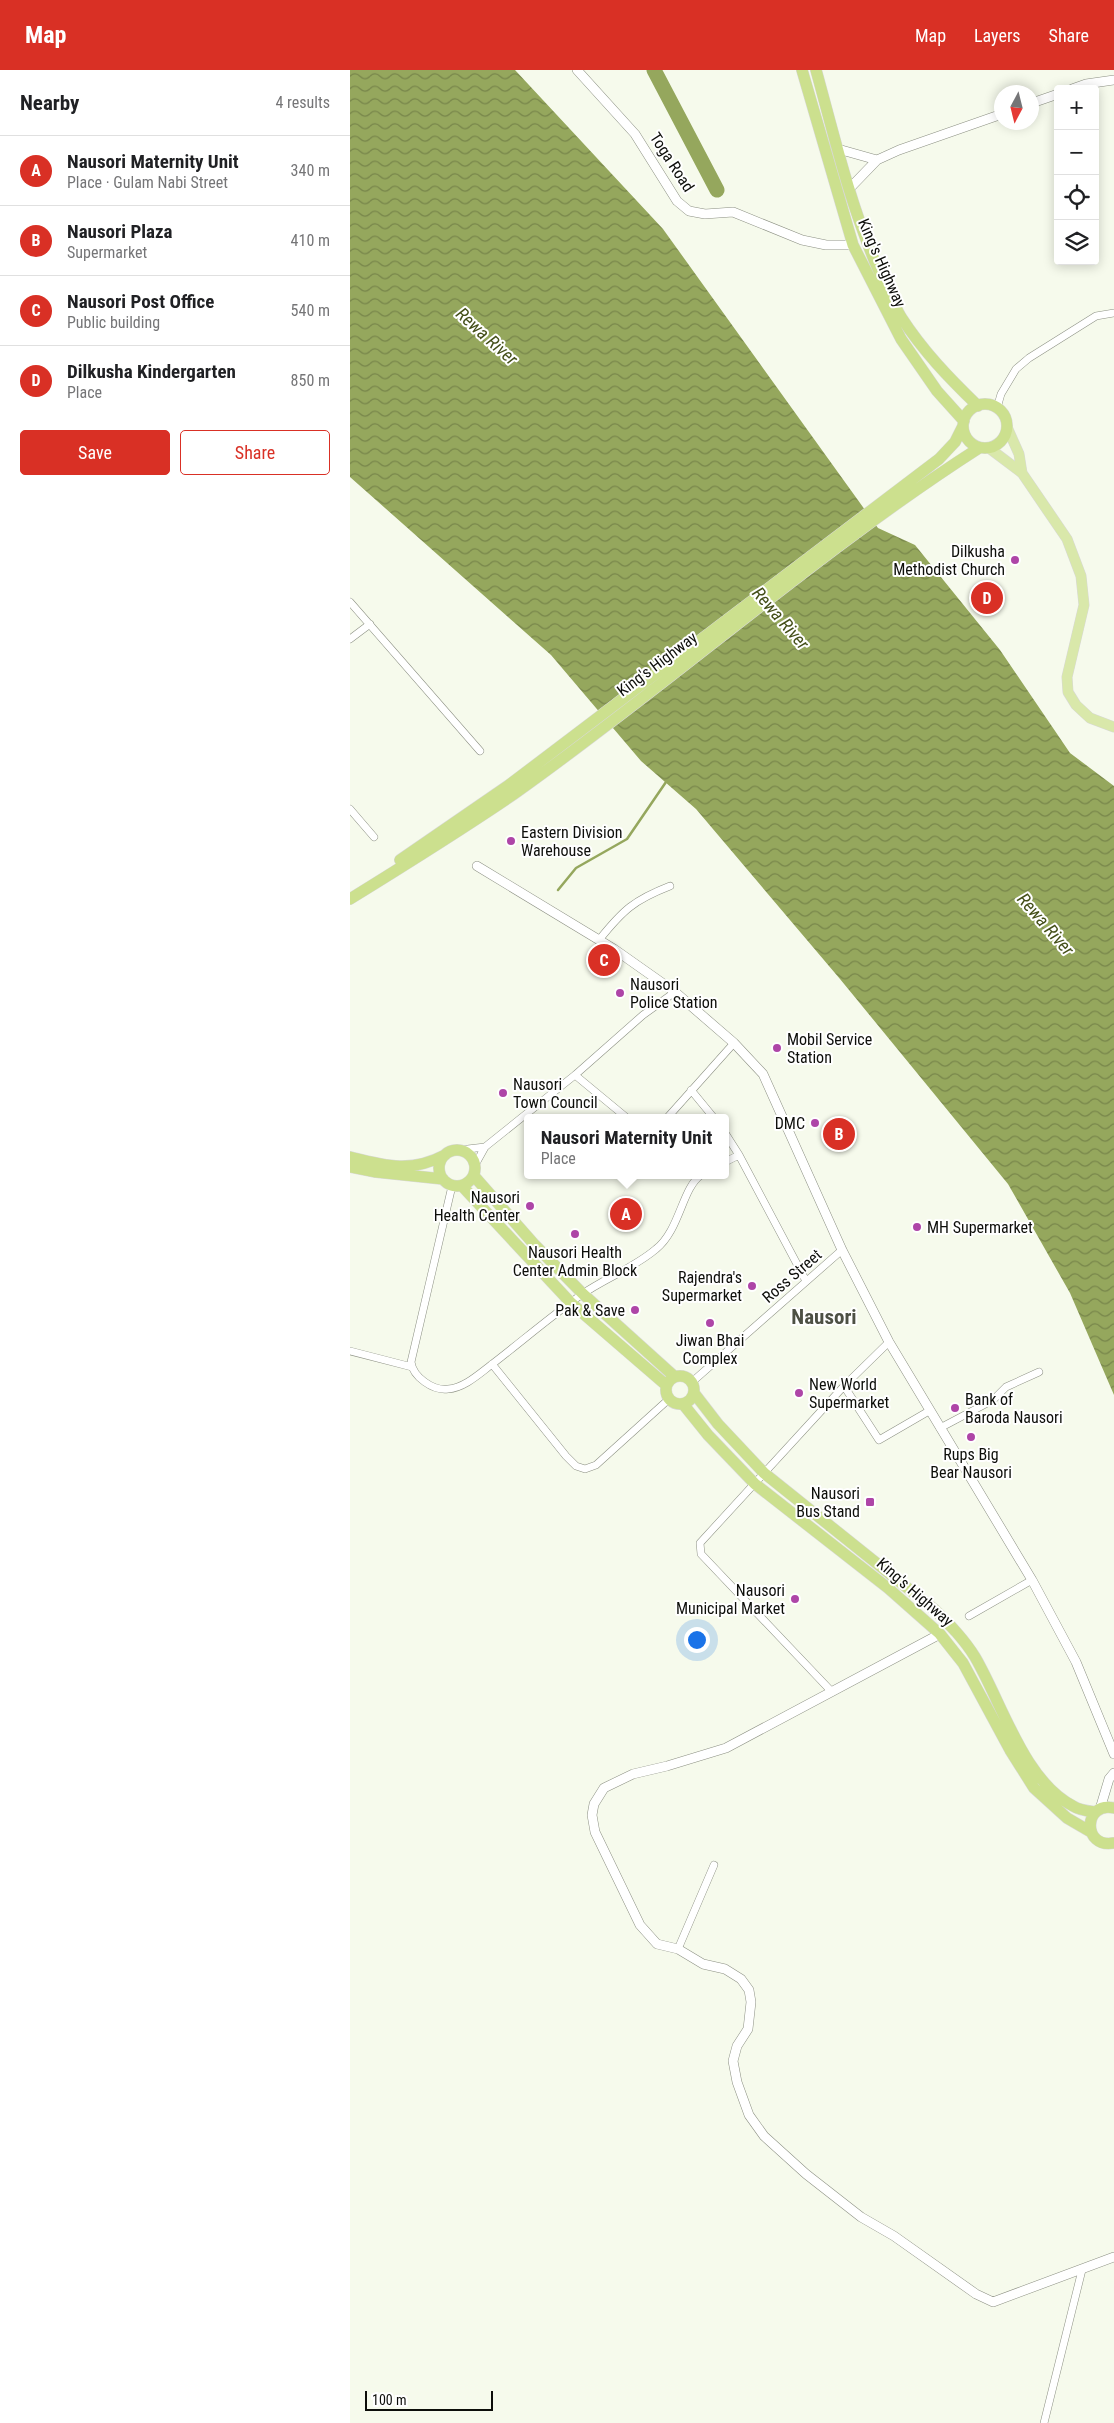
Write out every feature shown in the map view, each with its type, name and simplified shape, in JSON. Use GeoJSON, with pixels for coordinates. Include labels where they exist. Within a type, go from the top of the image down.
{"type":"FeatureCollection","features":[{"type":"Feature","properties":{"kind":"highway","name":"King's Highway"},"geometry":{"type":"LineString","coordinates":[[350,899],[446,840],[879,509],[939,460],[955,442],[964,423],[937,391],[901,339],[853,245],[802,70]]}},
{"type":"Feature","properties":{"kind":"highway","name":"King's Highway"},"geometry":{"type":"LineString","coordinates":[[816,70],[860,227],[900,315],[932,360],[978,406]]}},
{"type":"Feature","properties":{"kind":"highway"},"geometry":{"type":"LineString","coordinates":[[991,405],[1005,416],[1007,427],[1005,436],[998,444],[984,448],[971,443],[965,436],[964,423],[969,412],[978,406],[991,405]]}},
{"type":"Feature","properties":{"kind":"highway","name":"King's Highway"},"geometry":{"type":"LineString","coordinates":[[879,509],[984,448]]}},
{"type":"Feature","properties":{"kind":"highway","name":"King's Highway"},"geometry":{"type":"LineString","coordinates":[[350,891],[565,749]]}},
{"type":"Feature","properties":{"kind":"highway"},"geometry":{"type":"LineString","coordinates":[[350,1157],[411,1166],[428,1164],[446,1154],[459,1150],[470,1155],[475,1170],[532,1243],[583,1294],[676,1377],[686,1378],[693,1388],[691,1399],[683,1404],[677,1404],[669,1400],[665,1391],[666,1385],[676,1377]]}},
{"type":"Feature","properties":{"kind":"highway"},"geometry":{"type":"LineString","coordinates":[[446,1154],[439,1166],[452,1183],[571,1302],[666,1385]]}},
{"type":"Feature","properties":{"kind":"highway"},"geometry":{"type":"LineString","coordinates":[[350,1167],[452,1183],[475,1170]]}},
{"type":"Feature","properties":{"kind":"highway","name":"King's Highway"},"geometry":{"type":"LineString","coordinates":[[693,1388],[724,1431],[764,1473],[935,1610],[952,1627],[975,1656],[1037,1774],[1059,1798],[1069,1804],[1098,1811]]}},
{"type":"Feature","properties":{"kind":"highway","name":"King's Highway"},"geometry":{"type":"LineString","coordinates":[[683,1404],[708,1435],[755,1484],[888,1588],[940,1634],[963,1663],[1006,1742],[1034,1788],[1067,1818],[1091,1832],[1099,1842],[1114,1843]]}},
{"type":"Feature","properties":{"kind":"highway"},"geometry":{"type":"LineString","coordinates":[[1091,1832],[1090,1822],[1098,1811],[1114,1808]]}},
{"type":"Feature","properties":{"kind":"main road"},"geometry":{"type":"LineString","coordinates":[[1007,427],[1018,454],[1022,472],[1062,532],[1082,576],[1083,615],[1067,677],[1068,692],[1082,712],[1090,718],[1114,727]]}},
{"type":"Feature","properties":{"kind":"main road"},"geometry":{"type":"LineString","coordinates":[[984,448],[1022,472]]}},
{"type":"Feature","properties":{"kind":"street","name":"Toga Road"},"geometry":{"type":"LineString","coordinates":[[577,70],[635,134],[677,202],[689,211],[705,214],[733,212],[802,240],[826,245],[853,245]]}},
{"type":"Feature","properties":{"kind":"street"},"geometry":{"type":"LineString","coordinates":[[1083,85],[1114,80]]}},
{"type":"Feature","properties":{"kind":"street"},"geometry":{"type":"LineString","coordinates":[[1039,101],[1054,95]]}},
{"type":"Feature","properties":{"kind":"street"},"geometry":{"type":"LineString","coordinates":[[848,189],[877,160],[899,150],[994,117]]}},
{"type":"Feature","properties":{"kind":"street"},"geometry":{"type":"LineString","coordinates":[[838,149],[877,160]]}},
{"type":"Feature","properties":{"kind":"street"},"geometry":{"type":"LineString","coordinates":[[997,408],[1001,394],[1016,369],[1029,358],[1096,316],[1114,313]]}},
{"type":"Feature","properties":{"kind":"street"},"geometry":{"type":"LineString","coordinates":[[350,602],[480,751]]}},
{"type":"Feature","properties":{"kind":"street"},"geometry":{"type":"LineString","coordinates":[[350,639],[370,624]]}},
{"type":"Feature","properties":{"kind":"street"},"geometry":{"type":"LineString","coordinates":[[350,808],[374,837]]}},
{"type":"Feature","properties":{"kind":"street"},"geometry":{"type":"LineString","coordinates":[[477,866],[599,940],[676,992],[734,1043],[763,1074],[842,1250],[889,1342],[1032,1580],[1076,1662],[1114,1754]]}},
{"type":"Feature","properties":{"kind":"street"},"geometry":{"type":"LineString","coordinates":[[599,940],[621,913],[636,901],[670,886]]}},
{"type":"Feature","properties":{"kind":"street"},"geometry":{"type":"LineString","coordinates":[[526,1114],[575,1075],[643,1015],[676,992]]}},
{"type":"Feature","properties":{"kind":"street"},"geometry":{"type":"LineString","coordinates":[[670,1114],[734,1043]]}},
{"type":"Feature","properties":{"kind":"street"},"geometry":{"type":"LineString","coordinates":[[575,1075],[622,1114]]}},
{"type":"Feature","properties":{"kind":"street"},"geometry":{"type":"LineString","coordinates":[[691,1090],[711,1114]]}},
{"type":"Feature","properties":{"kind":"street"},"geometry":{"type":"LineString","coordinates":[[475,1170],[485,1147],[524,1116]]}},
{"type":"Feature","properties":{"kind":"street"},"geometry":{"type":"LineString","coordinates":[[729,1139],[806,1281]]}},
{"type":"Feature","properties":{"kind":"street"},"geometry":{"type":"LineString","coordinates":[[459,1150],[485,1147]]}},
{"type":"Feature","properties":{"kind":"street"},"geometry":{"type":"LineString","coordinates":[[729,1160],[739,1155]]}},
{"type":"Feature","properties":{"kind":"street"},"geometry":{"type":"LineString","coordinates":[[350,1351],[412,1367],[420,1377],[437,1388],[447,1389],[458,1386],[492,1364],[571,1302],[658,1249],[673,1230],[688,1194],[697,1179]]}},
{"type":"Feature","properties":{"kind":"street"},"geometry":{"type":"LineString","coordinates":[[412,1367],[452,1183]]}},
{"type":"Feature","properties":{"kind":"street","name":"Ross Street"},"geometry":{"type":"LineString","coordinates":[[693,1388],[806,1281],[842,1250]]}},
{"type":"Feature","properties":{"kind":"street"},"geometry":{"type":"LineString","coordinates":[[832,1692],[701,1554],[700,1543],[844,1386],[889,1342]]}},
{"type":"Feature","properties":{"kind":"street"},"geometry":{"type":"LineString","coordinates":[[492,1364],[566,1456],[576,1466],[585,1470],[596,1465],[669,1400]]}},
{"type":"Feature","properties":{"kind":"street"},"geometry":{"type":"LineString","coordinates":[[940,1428],[993,1400],[1006,1387],[1039,1372]]}},
{"type":"Feature","properties":{"kind":"street"},"geometry":{"type":"LineString","coordinates":[[844,1386],[880,1440],[929,1410]]}},
{"type":"Feature","properties":{"kind":"street"},"geometry":{"type":"LineString","coordinates":[[969,1616],[1032,1580]]}},
{"type":"Feature","properties":{"kind":"street"},"geometry":{"type":"LineString","coordinates":[[940,1634],[726,1748],[633,1774],[604,1788],[594,1804],[592,1815],[595,1832],[640,1925],[657,1944],[678,1949],[703,1964],[724,1969],[741,1979],[748,1990],[751,2002],[748,2029],[737,2046],[733,2061],[737,2082],[749,2115],[764,2136],[832,2195],[861,2217],[894,2236],[932,2265],[986,2300],[997,2302],[1010,2294],[1082,2270],[1114,2257]]}},
{"type":"Feature","properties":{"kind":"street"},"geometry":{"type":"LineString","coordinates":[[1098,1811],[1109,1779],[1114,1773]]}},
{"type":"Feature","properties":{"kind":"street"},"geometry":{"type":"LineString","coordinates":[[678,1949],[714,1865]]}},
{"type":"Feature","properties":{"kind":"street"},"geometry":{"type":"LineString","coordinates":[[1044,2423],[1082,2270]]}},
{"type":"Feature","properties":{"kind":"water","name":"Rewa River"},"geometry":{"type":"Polygon","coordinates":[[[350,70],[515,70],[663,229],[878,528],[915,545],[1000,650],[1070,753],[1114,786],[1114,1395],[1070,1293],[1008,1184],[840,979],[696,809],[641,761],[551,655],[350,477],[350,70]]]}},
{"type":"Feature","properties":{"kind":"waterway"},"geometry":{"type":"LineString","coordinates":[[654,70],[717,190]]}},
{"type":"Feature","properties":{"kind":"waterway"},"geometry":{"type":"LineString","coordinates":[[558,890],[576,868],[627,839],[666,782]]}},
{"type":"Feature","properties":{"kind":"place","name":"Dilkusha Methodist Church"},"geometry":{"type":"Point","coordinates":[1015,560]}},
{"type":"Feature","properties":{"kind":"place","name":"Dilkusha Kindergarten"},"geometry":{"type":"Point","coordinates":[987,598]}},
{"type":"Feature","properties":{"kind":"place","name":"Eastern Division Warehouse"},"geometry":{"type":"Point","coordinates":[511,841]}},
{"type":"Feature","properties":{"kind":"place","name":"Nausori Post Office"},"geometry":{"type":"Point","coordinates":[604,960]}},
{"type":"Feature","properties":{"kind":"place","name":"Nausori Police Station"},"geometry":{"type":"Point","coordinates":[620,993]}},
{"type":"Feature","properties":{"kind":"place","name":"Mobil Service Station"},"geometry":{"type":"Point","coordinates":[777,1048]}},
{"type":"Feature","properties":{"kind":"place","name":"Nausori Town Council"},"geometry":{"type":"Point","coordinates":[503,1093]}},
{"type":"Feature","properties":{"kind":"place","name":"DMC"},"geometry":{"type":"Point","coordinates":[815,1123]}},
{"type":"Feature","properties":{"kind":"place","name":"Nausori Plaza"},"geometry":{"type":"Point","coordinates":[839,1134]}},
{"type":"Feature","properties":{"kind":"place","name":"Nausori Health Center"},"geometry":{"type":"Point","coordinates":[530,1206]}},
{"type":"Feature","properties":{"kind":"place","name":"Nausori Maternity Unit"},"geometry":{"type":"Point","coordinates":[626,1214]}},
{"type":"Feature","properties":{"kind":"place","name":"MH Supermarket"},"geometry":{"type":"Point","coordinates":[917,1227]}},
{"type":"Feature","properties":{"kind":"place","name":"Nausori Health Center Admin Block"},"geometry":{"type":"Point","coordinates":[575,1234]}},
{"type":"Feature","properties":{"kind":"place","name":"Rajendra's Supermarket"},"geometry":{"type":"Point","coordinates":[752,1286]}},
{"type":"Feature","properties":{"kind":"place","name":"Pak & Save"},"geometry":{"type":"Point","coordinates":[635,1310]}},
{"type":"Feature","properties":{"kind":"place","name":"Jiwan Bhai Complex"},"geometry":{"type":"Point","coordinates":[710,1323]}},
{"type":"Feature","properties":{"kind":"place","name":"New World Supermarket"},"geometry":{"type":"Point","coordinates":[799,1393]}},
{"type":"Feature","properties":{"kind":"place","name":"Bank of Baroda Nausori"},"geometry":{"type":"Point","coordinates":[955,1408]}},
{"type":"Feature","properties":{"kind":"place","name":"Rups Big Bear Nausori"},"geometry":{"type":"Point","coordinates":[971,1437]}},
{"type":"Feature","properties":{"kind":"place","name":"Nausori Bus Stand"},"geometry":{"type":"Point","coordinates":[870,1502]}},
{"type":"Feature","properties":{"kind":"place","name":"Nausori Municipal Market"},"geometry":{"type":"Point","coordinates":[795,1599]}},
{"type":"Feature","properties":{"kind":"district","name":"Nausori"},"geometry":{"type":"Point","coordinates":[824,1317]}}]}
